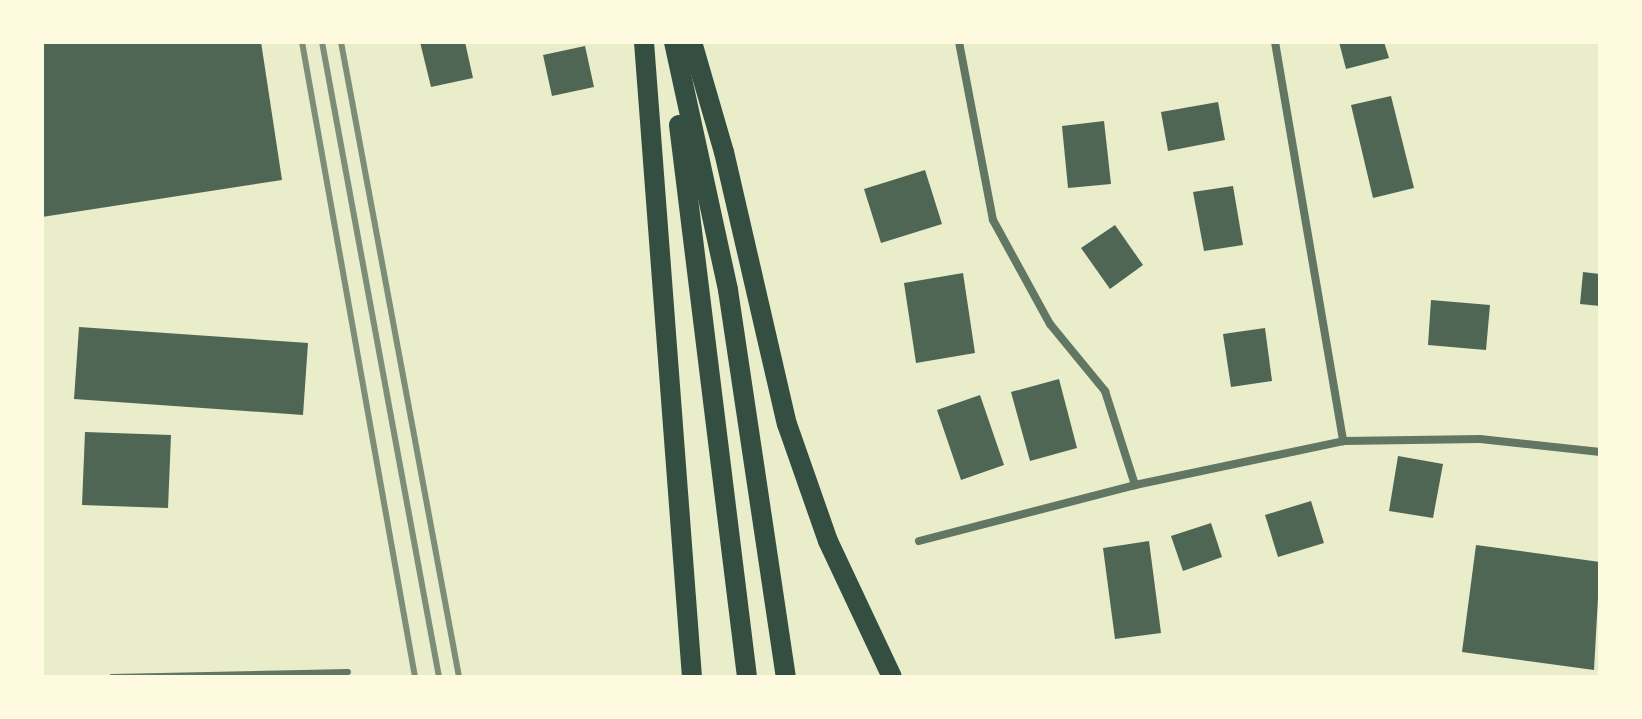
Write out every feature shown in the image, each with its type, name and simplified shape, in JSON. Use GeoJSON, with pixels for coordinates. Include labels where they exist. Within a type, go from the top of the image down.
{"type":"FeatureCollection","features":[{"type":"Feature","properties":{"kind":"main road"},"geometry":{"type":"LineString","coordinates":[[644,42],[692,677]]}},
{"type":"Feature","properties":{"kind":"main road"},"geometry":{"type":"LineString","coordinates":[[665,42],[687,173],[747,677]]}},
{"type":"Feature","properties":{"kind":"main road"},"geometry":{"type":"LineString","coordinates":[[674,42],[728,290],[786,677]]}},
{"type":"Feature","properties":{"kind":"main road"},"geometry":{"type":"LineString","coordinates":[[692,42],[724,152],[787,424],[828,541],[892,677]]}},
{"type":"Feature","properties":{"kind":"street"},"geometry":{"type":"LineString","coordinates":[[959,42],[993,220],[1050,324],[1105,391],[1135,485]]}},
{"type":"Feature","properties":{"kind":"street"},"geometry":{"type":"LineString","coordinates":[[1275,42],[1343,441]]}},
{"type":"Feature","properties":{"kind":"street"},"geometry":{"type":"LineString","coordinates":[[919,541],[1135,485],[1343,441],[1480,439],[1600,452]]}},
{"type":"Feature","properties":{"kind":"lane"},"geometry":{"type":"LineString","coordinates":[[112,677],[348,672]]}},
{"type":"Feature","properties":{"kind":"building"},"geometry":{"type":"Polygon","coordinates":[[[42,42],[261,42],[282,180],[42,217],[42,42]]]}},
{"type":"Feature","properties":{"kind":"building"},"geometry":{"type":"Polygon","coordinates":[[[420,42],[465,42],[473,78],[431,87],[420,42]]]}},
{"type":"Feature","properties":{"kind":"building"},"geometry":{"type":"Polygon","coordinates":[[[1339,42],[1384,42],[1389,58],[1346,69],[1339,42]]]}},
{"type":"Feature","properties":{"kind":"building"},"geometry":{"type":"Polygon","coordinates":[[[585,46],[594,87],[552,96],[543,55],[585,46]]]}},
{"type":"Feature","properties":{"kind":"building"},"geometry":{"type":"Polygon","coordinates":[[[1391,96],[1414,188],[1373,198],[1351,105],[1391,96]]]}},
{"type":"Feature","properties":{"kind":"building"},"geometry":{"type":"Polygon","coordinates":[[[1218,102],[1225,140],[1168,151],[1161,112],[1218,102]]]}},
{"type":"Feature","properties":{"kind":"building"},"geometry":{"type":"Polygon","coordinates":[[[1104,121],[1111,184],[1068,188],[1062,126],[1104,121]]]}},
{"type":"Feature","properties":{"kind":"building"},"geometry":{"type":"Polygon","coordinates":[[[925,170],[942,224],[881,243],[864,189],[925,170]]]}},
{"type":"Feature","properties":{"kind":"building"},"geometry":{"type":"Polygon","coordinates":[[[1233,186],[1243,245],[1204,251],[1193,192],[1233,186]]]}},
{"type":"Feature","properties":{"kind":"building"},"geometry":{"type":"Polygon","coordinates":[[[1115,225],[1143,265],[1110,289],[1081,248],[1115,225]]]}},
{"type":"Feature","properties":{"kind":"building"},"geometry":{"type":"Polygon","coordinates":[[[1583,272],[1600,274],[1600,306],[1580,304],[1583,272]]]}},
{"type":"Feature","properties":{"kind":"building"},"geometry":{"type":"Polygon","coordinates":[[[963,273],[975,353],[916,363],[904,283],[963,273]]]}},
{"type":"Feature","properties":{"kind":"building"},"geometry":{"type":"Polygon","coordinates":[[[1431,300],[1490,305],[1486,350],[1428,345],[1431,300]]]}},
{"type":"Feature","properties":{"kind":"building"},"geometry":{"type":"Polygon","coordinates":[[[79,327],[308,343],[303,415],[74,399],[79,327]]]}},
{"type":"Feature","properties":{"kind":"building"},"geometry":{"type":"Polygon","coordinates":[[[1265,328],[1272,381],[1231,387],[1223,334],[1265,328]]]}},
{"type":"Feature","properties":{"kind":"building"},"geometry":{"type":"Polygon","coordinates":[[[1059,379],[1077,448],[1030,461],[1011,392],[1059,379]]]}},
{"type":"Feature","properties":{"kind":"building"},"geometry":{"type":"Polygon","coordinates":[[[980,395],[1004,465],[961,480],[937,410],[980,395]]]}},
{"type":"Feature","properties":{"kind":"building"},"geometry":{"type":"Polygon","coordinates":[[[85,432],[171,435],[168,508],[82,505],[85,432]]]}},
{"type":"Feature","properties":{"kind":"building"},"geometry":{"type":"Polygon","coordinates":[[[1398,456],[1443,464],[1433,518],[1389,511],[1398,456]]]}},
{"type":"Feature","properties":{"kind":"building"},"geometry":{"type":"Polygon","coordinates":[[[1311,501],[1324,543],[1278,557],[1265,515],[1311,501]]]}},
{"type":"Feature","properties":{"kind":"building"},"geometry":{"type":"Polygon","coordinates":[[[1211,523],[1222,557],[1183,571],[1171,536],[1211,523]]]}},
{"type":"Feature","properties":{"kind":"building"},"geometry":{"type":"Polygon","coordinates":[[[1149,541],[1161,633],[1115,639],[1103,548],[1149,541]]]}},
{"type":"Feature","properties":{"kind":"building"},"geometry":{"type":"Polygon","coordinates":[[[1476,545],[1600,562],[1594,670],[1462,652],[1476,545]]]}},
{"type":"Feature","properties":{"kind":"railway"},"geometry":{"type":"LineString","coordinates":[[302,42],[415,677]]}},
{"type":"Feature","properties":{"kind":"railway"},"geometry":{"type":"LineString","coordinates":[[322,42],[439,677]]}},
{"type":"Feature","properties":{"kind":"railway"},"geometry":{"type":"LineString","coordinates":[[341,42],[459,677]]}}]}
